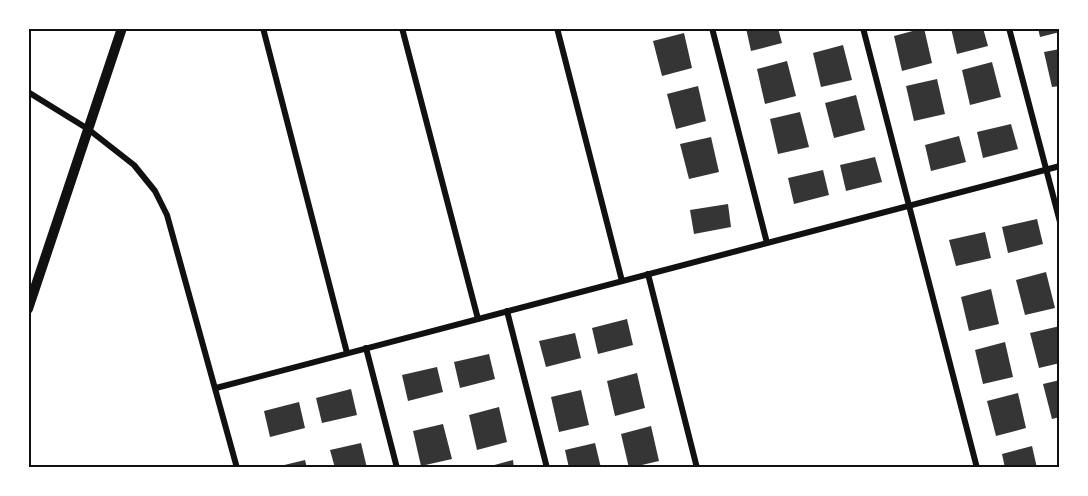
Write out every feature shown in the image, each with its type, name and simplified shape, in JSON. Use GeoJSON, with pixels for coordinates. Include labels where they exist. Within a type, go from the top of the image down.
{"type":"FeatureCollection","features":[{"type":"Feature","properties":{"kind":"street"},"geometry":{"type":"LineString","coordinates":[[28,309],[32,289],[122,28]]}},
{"type":"Feature","properties":{"kind":"street"},"geometry":{"type":"LineString","coordinates":[[263,28],[347,353]]}},
{"type":"Feature","properties":{"kind":"street"},"geometry":{"type":"LineString","coordinates":[[402,28],[477,319]]}},
{"type":"Feature","properties":{"kind":"street"},"geometry":{"type":"LineString","coordinates":[[557,28],[622,281]]}},
{"type":"Feature","properties":{"kind":"street"},"geometry":{"type":"LineString","coordinates":[[712,28],[767,243]]}},
{"type":"Feature","properties":{"kind":"street"},"geometry":{"type":"LineString","coordinates":[[863,28],[977,468]]}},
{"type":"Feature","properties":{"kind":"street"},"geometry":{"type":"LineString","coordinates":[[1009,28],[1059,222]]}},
{"type":"Feature","properties":{"kind":"street"},"geometry":{"type":"LineString","coordinates":[[28,92],[88,129],[135,165],[156,191],[167,215],[237,468]]}},
{"type":"Feature","properties":{"kind":"street"},"geometry":{"type":"LineString","coordinates":[[216,388],[1059,166]]}},
{"type":"Feature","properties":{"kind":"street"},"geometry":{"type":"LineString","coordinates":[[648,274],[697,468]]}},
{"type":"Feature","properties":{"kind":"street"},"geometry":{"type":"LineString","coordinates":[[507,311],[547,468]]}},
{"type":"Feature","properties":{"kind":"street"},"geometry":{"type":"LineString","coordinates":[[366,348],[397,468]]}},
{"type":"Feature","properties":{"kind":"building"},"geometry":{"type":"Polygon","coordinates":[[[746,28],[778,28],[782,43],[751,51],[746,28]]]}},
{"type":"Feature","properties":{"kind":"building"},"geometry":{"type":"Polygon","coordinates":[[[924,28],[932,63],[902,71],[894,36],[924,28]]]}},
{"type":"Feature","properties":{"kind":"building"},"geometry":{"type":"Polygon","coordinates":[[[951,28],[983,28],[988,46],[957,54],[951,28]]]}},
{"type":"Feature","properties":{"kind":"building"},"geometry":{"type":"Polygon","coordinates":[[[1038,28],[1060,28],[1060,32],[1040,37],[1038,28]]]}},
{"type":"Feature","properties":{"kind":"building"},"geometry":{"type":"Polygon","coordinates":[[[684,33],[692,68],[662,76],[653,41],[684,33]]]}},
{"type":"Feature","properties":{"kind":"building"},"geometry":{"type":"Polygon","coordinates":[[[843,45],[852,80],[821,87],[813,53],[843,45]]]}},
{"type":"Feature","properties":{"kind":"building"},"geometry":{"type":"Polygon","coordinates":[[[1060,49],[1060,86],[1052,87],[1044,52],[1060,49]]]}},
{"type":"Feature","properties":{"kind":"building"},"geometry":{"type":"Polygon","coordinates":[[[787,61],[796,96],[765,104],[757,69],[787,61]]]}},
{"type":"Feature","properties":{"kind":"building"},"geometry":{"type":"Polygon","coordinates":[[[992,62],[1001,97],[970,105],[962,70],[992,62]]]}},
{"type":"Feature","properties":{"kind":"building"},"geometry":{"type":"Polygon","coordinates":[[[937,79],[945,114],[914,121],[906,86],[937,79]]]}},
{"type":"Feature","properties":{"kind":"building"},"geometry":{"type":"Polygon","coordinates":[[[698,86],[706,121],[676,129],[667,94],[698,86]]]}},
{"type":"Feature","properties":{"kind":"building"},"geometry":{"type":"Polygon","coordinates":[[[856,95],[865,130],[834,138],[825,103],[856,95]]]}},
{"type":"Feature","properties":{"kind":"building"},"geometry":{"type":"Polygon","coordinates":[[[800,112],[809,147],[778,154],[770,119],[800,112]]]}},
{"type":"Feature","properties":{"kind":"building"},"geometry":{"type":"Polygon","coordinates":[[[1011,124],[1018,149],[983,158],[977,132],[1011,124]]]}},
{"type":"Feature","properties":{"kind":"building"},"geometry":{"type":"Polygon","coordinates":[[[959,136],[966,162],[931,171],[925,145],[959,136]]]}},
{"type":"Feature","properties":{"kind":"building"},"geometry":{"type":"Polygon","coordinates":[[[711,137],[719,172],[689,179],[680,144],[711,137]]]}},
{"type":"Feature","properties":{"kind":"building"},"geometry":{"type":"Polygon","coordinates":[[[875,157],[882,182],[846,191],[840,165],[875,157]]]}},
{"type":"Feature","properties":{"kind":"building"},"geometry":{"type":"Polygon","coordinates":[[[823,170],[829,195],[794,204],[788,178],[823,170]]]}},
{"type":"Feature","properties":{"kind":"building"},"geometry":{"type":"Polygon","coordinates":[[[728,204],[731,227],[694,234],[690,210],[728,204]]]}},
{"type":"Feature","properties":{"kind":"building"},"geometry":{"type":"Polygon","coordinates":[[[1037,219],[1043,244],[1008,253],[1002,227],[1037,219]]]}},
{"type":"Feature","properties":{"kind":"building"},"geometry":{"type":"Polygon","coordinates":[[[985,232],[991,258],[956,266],[949,240],[985,232]]]}},
{"type":"Feature","properties":{"kind":"building"},"geometry":{"type":"Polygon","coordinates":[[[1046,272],[1055,308],[1025,315],[1016,280],[1046,272]]]}},
{"type":"Feature","properties":{"kind":"building"},"geometry":{"type":"Polygon","coordinates":[[[991,289],[999,324],[969,331],[961,297],[991,289]]]}},
{"type":"Feature","properties":{"kind":"building"},"geometry":{"type":"Polygon","coordinates":[[[627,319],[633,345],[598,354],[592,328],[627,319]]]}},
{"type":"Feature","properties":{"kind":"building"},"geometry":{"type":"Polygon","coordinates":[[[1060,326],[1060,363],[1039,368],[1030,333],[1060,326]]]}},
{"type":"Feature","properties":{"kind":"building"},"geometry":{"type":"Polygon","coordinates":[[[575,333],[581,358],[546,367],[539,341],[575,333]]]}},
{"type":"Feature","properties":{"kind":"building"},"geometry":{"type":"Polygon","coordinates":[[[1005,342],[1013,377],[983,384],[975,350],[1005,342]]]}},
{"type":"Feature","properties":{"kind":"building"},"geometry":{"type":"Polygon","coordinates":[[[489,354],[495,379],[460,388],[454,362],[489,354]]]}},
{"type":"Feature","properties":{"kind":"building"},"geometry":{"type":"Polygon","coordinates":[[[437,367],[443,392],[408,401],[402,375],[437,367]]]}},
{"type":"Feature","properties":{"kind":"building"},"geometry":{"type":"Polygon","coordinates":[[[637,373],[645,408],[615,416],[607,381],[637,373]]]}},
{"type":"Feature","properties":{"kind":"building"},"geometry":{"type":"Polygon","coordinates":[[[1060,380],[1060,417],[1052,419],[1043,384],[1060,380]]]}},
{"type":"Feature","properties":{"kind":"building"},"geometry":{"type":"Polygon","coordinates":[[[351,389],[357,415],[322,423],[316,398],[351,389]]]}},
{"type":"Feature","properties":{"kind":"building"},"geometry":{"type":"Polygon","coordinates":[[[581,390],[589,425],[559,432],[551,397],[581,390]]]}},
{"type":"Feature","properties":{"kind":"building"},"geometry":{"type":"Polygon","coordinates":[[[1018,393],[1026,428],[996,436],[987,401],[1018,393]]]}},
{"type":"Feature","properties":{"kind":"building"},"geometry":{"type":"Polygon","coordinates":[[[299,402],[305,428],[270,437],[264,411],[299,402]]]}},
{"type":"Feature","properties":{"kind":"building"},"geometry":{"type":"Polygon","coordinates":[[[499,407],[507,442],[477,450],[469,415],[499,407]]]}},
{"type":"Feature","properties":{"kind":"building"},"geometry":{"type":"Polygon","coordinates":[[[443,424],[452,459],[421,466],[413,431],[443,424]]]}},
{"type":"Feature","properties":{"kind":"building"},"geometry":{"type":"Polygon","coordinates":[[[651,426],[659,461],[629,468],[621,434],[651,426]]]}},
{"type":"Feature","properties":{"kind":"building"},"geometry":{"type":"Polygon","coordinates":[[[361,443],[367,468],[335,468],[330,450],[361,443]]]}},
{"type":"Feature","properties":{"kind":"building"},"geometry":{"type":"Polygon","coordinates":[[[595,443],[601,468],[569,468],[565,450],[595,443]]]}},
{"type":"Feature","properties":{"kind":"building"},"geometry":{"type":"Polygon","coordinates":[[[1032,446],[1037,468],[1005,468],[1002,454],[1032,446]]]}},
{"type":"Feature","properties":{"kind":"building"},"geometry":{"type":"Polygon","coordinates":[[[305,460],[307,468],[276,468],[276,467],[305,460]]]}},
{"type":"Feature","properties":{"kind":"building"},"geometry":{"type":"Polygon","coordinates":[[[513,460],[514,468],[487,468],[487,467],[513,460]]]}}]}
